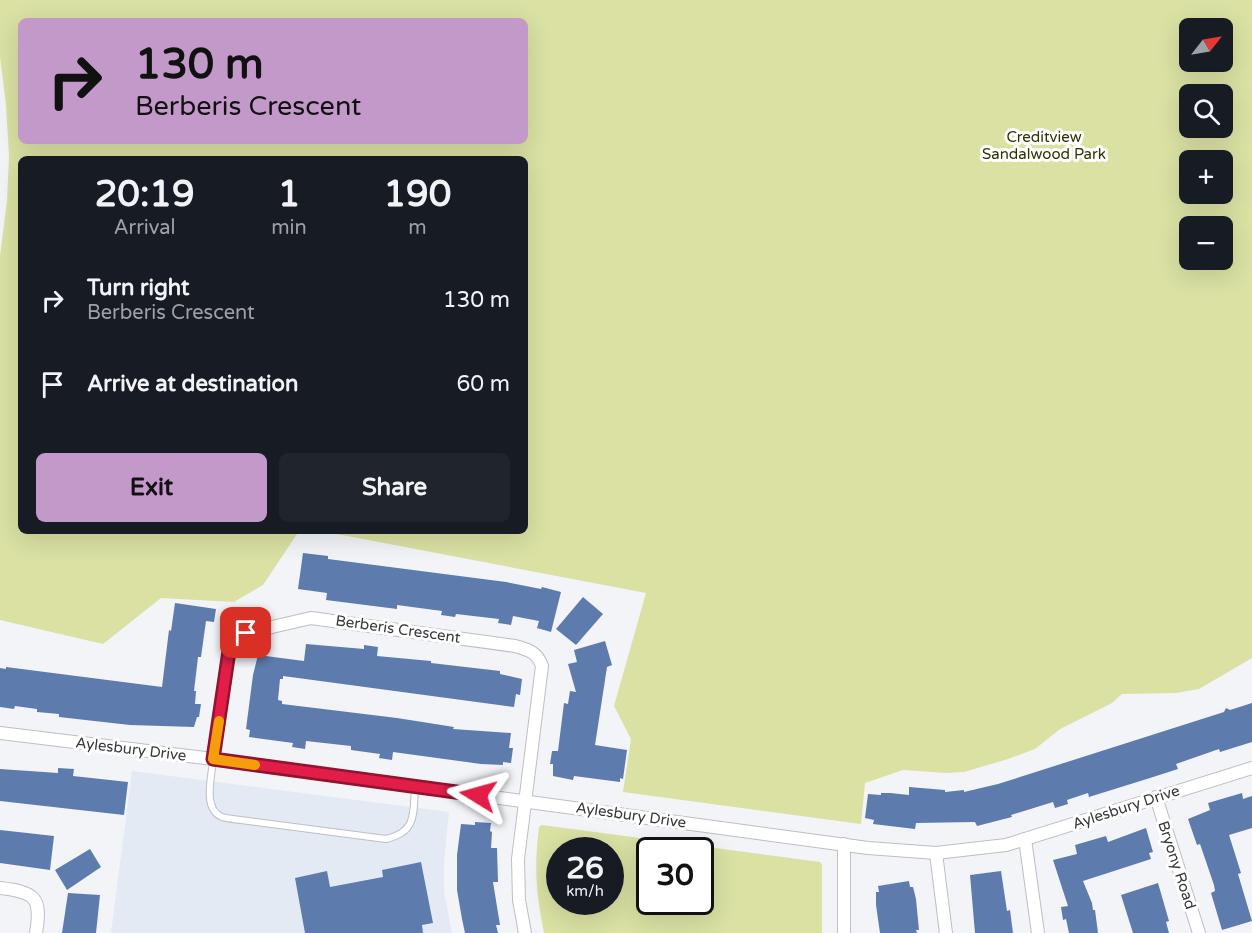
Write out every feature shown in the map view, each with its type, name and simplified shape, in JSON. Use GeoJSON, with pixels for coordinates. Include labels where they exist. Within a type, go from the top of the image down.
{"type":"FeatureCollection","features":[{"type":"Feature","properties":{"kind":"street","name":"Berberis Crescent"},"geometry":{"type":"LineString","coordinates":[[213,759],[229,651],[232,643],[238,637],[246,633],[311,618],[446,636],[515,646],[531,651],[540,660],[542,666],[525,801]]}},
{"type":"Feature","properties":{"kind":"street","name":"Aylesbury Drive"},"geometry":{"type":"LineString","coordinates":[[0,734],[213,759],[868,848],[936,853],[1006,845],[1252,768]]}},
{"type":"Feature","properties":{"kind":"street","name":"Bryony Road"},"geometry":{"type":"LineString","coordinates":[[1156,797],[1199,933]]}},
{"type":"Feature","properties":{"kind":"street"},"geometry":{"type":"LineString","coordinates":[[525,801],[517,880],[525,933]]}},
{"type":"Feature","properties":{"kind":"street"},"geometry":{"type":"LineString","coordinates":[[1025,839],[1038,933]]}},
{"type":"Feature","properties":{"kind":"street"},"geometry":{"type":"LineString","coordinates":[[844,844],[844,933]]}},
{"type":"Feature","properties":{"kind":"street"},"geometry":{"type":"LineString","coordinates":[[936,853],[946,933]]}},
{"type":"Feature","properties":{"kind":"street"},"geometry":{"type":"LineString","coordinates":[[0,888],[26,892],[33,897],[38,905],[36,933]]}},
{"type":"Feature","properties":{"kind":"lane"},"geometry":{"type":"LineString","coordinates":[[213,759],[210,800],[212,808],[223,818],[264,824],[379,839],[395,837],[409,827],[412,820],[415,786]]}},
{"type":"Feature","properties":{"kind":"shaded area"},"geometry":{"type":"Polygon","coordinates":[[[132,771],[449,812],[444,861],[444,892],[452,933],[111,933],[132,771]]]}},
{"type":"Feature","properties":{"kind":"green space","name":"Creditview Sandalwood Park"},"geometry":{"type":"Polygon","coordinates":[[[0,0],[1252,0],[1252,658],[1199,689],[1176,693],[1122,694],[1112,703],[1060,729],[1035,749],[1008,759],[964,772],[903,770],[865,783],[861,824],[623,792],[631,739],[614,706],[646,593],[337,534],[528,534],[528,156],[18,156],[18,534],[297,534],[263,585],[234,602],[161,598],[103,644],[0,620],[0,256],[7,201],[9,156],[0,57],[0,0]]]}},
{"type":"Feature","properties":{"kind":"green space"},"geometry":{"type":"Polygon","coordinates":[[[542,825],[636,838],[636,915],[714,915],[714,848],[820,862],[822,865],[822,933],[544,933],[539,905],[537,856],[539,827],[542,825]]]}},
{"type":"Feature","properties":{"kind":"building"},"geometry":{"type":"Polygon","coordinates":[[[303,553],[328,556],[328,559],[506,582],[541,589],[542,587],[561,592],[551,632],[537,628],[539,621],[513,616],[511,625],[498,623],[499,619],[456,614],[455,617],[441,615],[442,611],[397,605],[397,609],[326,600],[327,593],[298,589],[303,553]]]}},
{"type":"Feature","properties":{"kind":"building"},"geometry":{"type":"Polygon","coordinates":[[[583,597],[603,614],[576,645],[556,629],[583,597]]]}},
{"type":"Feature","properties":{"kind":"building"},"geometry":{"type":"Polygon","coordinates":[[[175,603],[216,609],[214,622],[206,621],[201,657],[198,657],[194,691],[196,691],[195,704],[201,704],[199,717],[194,727],[130,725],[59,717],[59,714],[37,712],[37,709],[15,706],[14,709],[0,707],[0,668],[6,669],[6,667],[162,687],[175,603]]]}},
{"type":"Feature","properties":{"kind":"building"},"geometry":{"type":"Polygon","coordinates":[[[605,641],[612,665],[607,667],[595,745],[627,750],[623,779],[620,778],[620,782],[574,776],[573,780],[553,776],[553,764],[550,764],[552,751],[558,751],[564,703],[568,704],[570,691],[576,692],[568,664],[577,662],[574,650],[605,641]]]}},
{"type":"Feature","properties":{"kind":"building"},"geometry":{"type":"Polygon","coordinates":[[[306,644],[364,649],[364,645],[378,647],[377,656],[500,671],[500,674],[522,679],[520,695],[516,694],[514,707],[283,676],[283,679],[280,679],[278,700],[282,701],[282,704],[397,718],[454,727],[453,729],[511,733],[509,748],[513,748],[511,763],[481,764],[393,752],[392,760],[379,758],[380,754],[351,750],[351,746],[306,741],[305,749],[292,747],[293,743],[249,737],[250,730],[246,729],[258,655],[304,661],[306,644]]]}},
{"type":"Feature","properties":{"kind":"building"},"geometry":{"type":"Polygon","coordinates":[[[1252,703],[1252,742],[1220,752],[1219,749],[1176,764],[1178,769],[1089,797],[1088,793],[1067,800],[1068,804],[1055,808],[1053,802],[1011,815],[1012,817],[977,826],[975,822],[916,823],[915,829],[873,824],[874,820],[865,818],[868,794],[909,795],[909,787],[945,790],[945,792],[964,790],[964,792],[998,784],[1224,712],[1226,708],[1230,710],[1252,703]]]}},
{"type":"Feature","properties":{"kind":"building"},"geometry":{"type":"Polygon","coordinates":[[[58,768],[74,769],[73,776],[128,782],[124,815],[0,801],[0,769],[58,773],[58,768]]]}},
{"type":"Feature","properties":{"kind":"building"},"geometry":{"type":"Polygon","coordinates":[[[1242,793],[1243,799],[1252,796],[1252,828],[1229,835],[1252,921],[1222,930],[1211,893],[1215,891],[1214,885],[1200,844],[1197,845],[1188,819],[1210,810],[1208,803],[1242,793]]]}},
{"type":"Feature","properties":{"kind":"building"},"geometry":{"type":"Polygon","coordinates":[[[475,822],[491,823],[491,848],[497,848],[498,882],[493,882],[500,925],[496,925],[498,933],[465,933],[462,919],[457,890],[457,855],[461,824],[475,825],[475,822]]]}},
{"type":"Feature","properties":{"kind":"building"},"geometry":{"type":"Polygon","coordinates":[[[1146,828],[1153,852],[1149,853],[1151,859],[1083,881],[1093,910],[1095,910],[1098,933],[1069,933],[1066,919],[1063,920],[1061,907],[1068,906],[1053,860],[1077,854],[1075,845],[1106,836],[1108,842],[1146,828]]]}},
{"type":"Feature","properties":{"kind":"building"},"geometry":{"type":"Polygon","coordinates":[[[0,830],[54,836],[50,870],[0,863],[0,830]]]}},
{"type":"Feature","properties":{"kind":"building"},"geometry":{"type":"Polygon","coordinates":[[[90,849],[101,867],[67,890],[55,870],[90,849]]]}},
{"type":"Feature","properties":{"kind":"building"},"geometry":{"type":"Polygon","coordinates":[[[421,862],[433,923],[422,925],[423,933],[305,933],[295,878],[327,871],[330,887],[383,877],[382,870],[421,862]]]}},
{"type":"Feature","properties":{"kind":"building"},"geometry":{"type":"Polygon","coordinates":[[[1001,871],[1013,933],[975,933],[970,875],[1001,871]]]}},
{"type":"Feature","properties":{"kind":"building"},"geometry":{"type":"Polygon","coordinates":[[[909,881],[916,899],[919,930],[916,930],[917,933],[880,933],[876,905],[878,886],[909,881]]]}},
{"type":"Feature","properties":{"kind":"building"},"geometry":{"type":"Polygon","coordinates":[[[1158,883],[1169,921],[1166,922],[1169,933],[1133,933],[1121,895],[1158,883]]]}},
{"type":"Feature","properties":{"kind":"building"},"geometry":{"type":"Polygon","coordinates":[[[68,893],[100,895],[96,933],[62,933],[68,893]]]}},
{"type":"Feature","properties":{"kind":"slow traffic"},"geometry":{"type":"LineString","coordinates":[[219,721],[213,759],[255,765]]}},
{"type":"Feature","properties":{"kind":"route"},"geometry":{"type":"LineString","coordinates":[[246,633],[232,643],[229,651],[213,759],[478,795]]}}]}
